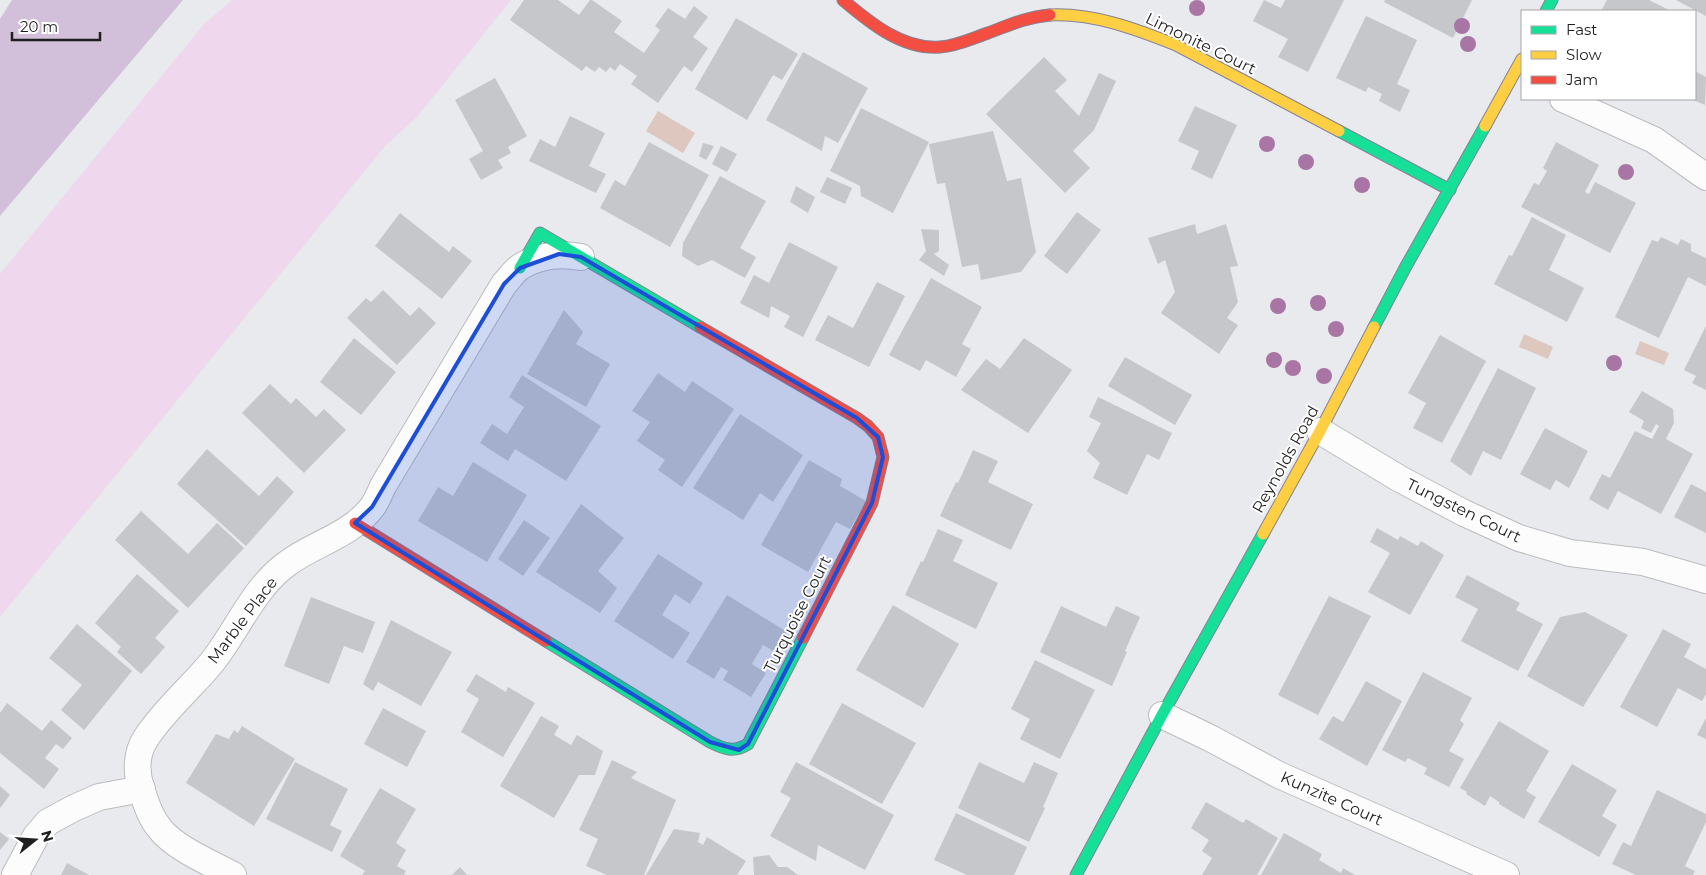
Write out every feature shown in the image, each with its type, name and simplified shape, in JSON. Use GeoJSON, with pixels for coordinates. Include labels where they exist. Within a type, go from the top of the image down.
{"type":"FeatureCollection","features":[{"type":"Feature","properties":{"kind":"street","name":"Limonite Court"},"geometry":{"type":"LineString","coordinates":[[843,0],[872,24],[899,38],[925,47],[941,47],[1034,16],[1087,17],[1130,27],[1176,45],[1450,190]]}},
{"type":"Feature","properties":{"kind":"street","name":"Reynolds Road"},"geometry":{"type":"LineString","coordinates":[[1076,875],[1162,715],[1320,431],[1405,268],[1520,71]]}},
{"type":"Feature","properties":{"kind":"street"},"geometry":{"type":"LineString","coordinates":[[1565,100],[1654,140],[1706,177]]}},
{"type":"Feature","properties":{"kind":"street","name":"Turquoise Court"},"geometry":{"type":"LineString","coordinates":[[355,523],[710,742],[726,750],[739,750],[748,744],[872,502],[883,457],[878,437],[857,418],[540,233]]}},
{"type":"Feature","properties":{"kind":"street","name":"Marble Place"},"geometry":{"type":"LineString","coordinates":[[233,875],[174,843],[160,830],[146,806],[138,779],[139,750],[158,722],[224,646],[235,627],[266,584],[288,563],[343,532],[372,507],[504,284],[520,268],[540,233]]}},
{"type":"Feature","properties":{"kind":"street","name":"Marble Place"},"geometry":{"type":"LineString","coordinates":[[520,268],[546,257],[559,254],[581,257]]}},
{"type":"Feature","properties":{"kind":"street","name":"Tungsten Court"},"geometry":{"type":"LineString","coordinates":[[1320,431],[1432,496],[1519,538],[1570,553],[1643,562],[1706,580]]}},
{"type":"Feature","properties":{"kind":"street","name":"Kunzite Court"},"geometry":{"type":"LineString","coordinates":[[1162,715],[1279,775],[1506,875]]}},
{"type":"Feature","properties":{"kind":"street"},"geometry":{"type":"LineString","coordinates":[[15,875],[36,836],[48,822],[98,797],[142,789]]}},
{"type":"Feature","properties":{"kind":"highlighted area"},"geometry":{"type":"Polygon","coordinates":[[[559,254],[581,257],[857,418],[878,437],[883,457],[872,503],[748,744],[739,750],[710,742],[355,523],[372,507],[504,284],[520,268],[559,254]]]}},
{"type":"Feature","properties":{"kind":"shaded area"},"geometry":{"type":"Polygon","coordinates":[[[12,0],[183,0],[0,216],[0,19],[12,0]]]}},
{"type":"Feature","properties":{"kind":"shaded area"},"geometry":{"type":"Polygon","coordinates":[[[232,0],[511,0],[417,117],[386,145],[0,617],[0,274],[204,24],[232,0]]]}},
{"type":"Feature","properties":{"kind":"shaded area"},"geometry":{"type":"Polygon","coordinates":[[[658,111],[695,133],[683,153],[646,131],[658,111]]]}},
{"type":"Feature","properties":{"kind":"shaded area"},"geometry":{"type":"Polygon","coordinates":[[[1524,334],[1553,347],[1548,359],[1519,347],[1524,334]]]}},
{"type":"Feature","properties":{"kind":"shaded area"},"geometry":{"type":"Polygon","coordinates":[[[1640,341],[1669,353],[1664,365],[1635,354],[1640,341]]]}},
{"type":"Feature","properties":{"kind":"building"},"geometry":{"type":"Polygon","coordinates":[[[524,0],[558,0],[579,15],[590,0],[592,0],[622,21],[614,32],[644,53],[660,30],[655,26],[668,8],[685,19],[694,6],[708,17],[693,37],[708,48],[692,72],[684,66],[658,103],[631,84],[637,76],[620,64],[615,71],[610,67],[606,72],[599,67],[595,72],[586,66],[582,71],[510,20],[524,0]]]}},
{"type":"Feature","properties":{"kind":"building"},"geometry":{"type":"Polygon","coordinates":[[[1264,0],[1281,8],[1285,0],[1344,0],[1308,72],[1278,57],[1288,39],[1253,21],[1264,0]]]}},
{"type":"Feature","properties":{"kind":"building"},"geometry":{"type":"Polygon","coordinates":[[[1385,0],[1472,0],[1453,38],[1384,2],[1385,0]]]}},
{"type":"Feature","properties":{"kind":"building"},"geometry":{"type":"Polygon","coordinates":[[[1607,0],[1649,0],[1669,10],[1602,10],[1607,0]]]}},
{"type":"Feature","properties":{"kind":"building"},"geometry":{"type":"Polygon","coordinates":[[[1676,0],[1706,0],[1706,16],[1676,0]]]}},
{"type":"Feature","properties":{"kind":"building"},"geometry":{"type":"Polygon","coordinates":[[[1366,16],[1417,40],[1397,84],[1410,90],[1400,112],[1379,101],[1382,94],[1368,87],[1366,92],[1336,78],[1366,16]]]}},
{"type":"Feature","properties":{"kind":"building"},"geometry":{"type":"Polygon","coordinates":[[[736,18],[798,54],[782,80],[773,75],[747,120],[695,89],[736,18]]]}},
{"type":"Feature","properties":{"kind":"building"},"geometry":{"type":"Polygon","coordinates":[[[803,52],[868,88],[838,143],[825,136],[822,151],[766,120],[803,52]]]}},
{"type":"Feature","properties":{"kind":"building"},"geometry":{"type":"Polygon","coordinates":[[[1044,57],[1067,80],[1055,91],[1079,116],[1099,73],[1116,81],[1094,130],[1073,151],[1090,168],[1065,193],[986,114],[1044,57]]]}},
{"type":"Feature","properties":{"kind":"building"},"geometry":{"type":"Polygon","coordinates":[[[1696,72],[1706,77],[1705,105],[1693,100],[1696,100],[1696,72]]]}},
{"type":"Feature","properties":{"kind":"building"},"geometry":{"type":"Polygon","coordinates":[[[495,78],[527,136],[508,147],[511,153],[498,160],[503,168],[481,180],[469,159],[483,151],[455,100],[495,78]]]}},
{"type":"Feature","properties":{"kind":"building"},"geometry":{"type":"Polygon","coordinates":[[[1195,106],[1237,125],[1212,179],[1191,169],[1199,151],[1178,141],[1195,106]]]}},
{"type":"Feature","properties":{"kind":"building"},"geometry":{"type":"Polygon","coordinates":[[[861,108],[929,142],[893,213],[861,196],[860,186],[830,171],[861,108]]]}},
{"type":"Feature","properties":{"kind":"building"},"geometry":{"type":"Polygon","coordinates":[[[570,116],[605,133],[589,166],[606,174],[596,193],[529,161],[540,139],[555,147],[570,116]]]}},
{"type":"Feature","properties":{"kind":"building"},"geometry":{"type":"Polygon","coordinates":[[[993,131],[1007,181],[1021,178],[1036,252],[1021,272],[981,280],[978,264],[962,267],[945,183],[937,184],[929,144],[993,131]]]}},
{"type":"Feature","properties":{"kind":"building"},"geometry":{"type":"Polygon","coordinates":[[[649,142],[709,175],[670,247],[600,208],[615,180],[625,186],[649,142]]]}},
{"type":"Feature","properties":{"kind":"building"},"geometry":{"type":"Polygon","coordinates":[[[1556,142],[1599,165],[1585,192],[1589,194],[1595,182],[1636,203],[1610,253],[1521,207],[1534,183],[1539,185],[1547,171],[1543,168],[1556,142]]]}},
{"type":"Feature","properties":{"kind":"building"},"geometry":{"type":"Polygon","coordinates":[[[703,143],[714,146],[706,160],[699,156],[703,143]]]}},
{"type":"Feature","properties":{"kind":"building"},"geometry":{"type":"Polygon","coordinates":[[[721,146],[737,154],[727,172],[712,164],[721,146]]]}},
{"type":"Feature","properties":{"kind":"building"},"geometry":{"type":"Polygon","coordinates":[[[720,176],[766,201],[740,248],[756,257],[745,278],[712,260],[698,266],[682,256],[683,243],[720,176]]]}},
{"type":"Feature","properties":{"kind":"building"},"geometry":{"type":"Polygon","coordinates":[[[827,177],[852,188],[845,204],[820,192],[827,177]]]}},
{"type":"Feature","properties":{"kind":"building"},"geometry":{"type":"Polygon","coordinates":[[[796,186],[815,197],[808,213],[790,202],[796,186]]]}},
{"type":"Feature","properties":{"kind":"building"},"geometry":{"type":"Polygon","coordinates":[[[1077,212],[1101,230],[1067,274],[1044,256],[1077,212]]]}},
{"type":"Feature","properties":{"kind":"building"},"geometry":{"type":"Polygon","coordinates":[[[400,213],[449,252],[453,246],[472,261],[442,299],[375,246],[400,213]]]}},
{"type":"Feature","properties":{"kind":"building"},"geometry":{"type":"Polygon","coordinates":[[[1532,217],[1566,235],[1549,270],[1584,288],[1567,322],[1494,284],[1509,255],[1512,256],[1532,217]]]}},
{"type":"Feature","properties":{"kind":"building"},"geometry":{"type":"Polygon","coordinates":[[[1195,224],[1197,234],[1226,224],[1238,266],[1230,267],[1238,302],[1227,318],[1238,325],[1219,354],[1161,313],[1175,292],[1165,260],[1158,264],[1148,238],[1195,224]]]}},
{"type":"Feature","properties":{"kind":"building"},"geometry":{"type":"Polygon","coordinates":[[[921,229],[939,230],[939,251],[934,254],[949,265],[944,276],[919,260],[926,251],[921,229]]]}},
{"type":"Feature","properties":{"kind":"building"},"geometry":{"type":"Polygon","coordinates":[[[1661,237],[1678,245],[1681,239],[1691,244],[1691,251],[1706,258],[1706,286],[1688,277],[1659,338],[1615,317],[1652,240],[1658,242],[1661,237]]]}},
{"type":"Feature","properties":{"kind":"building"},"geometry":{"type":"Polygon","coordinates":[[[789,242],[838,267],[803,337],[784,327],[790,316],[771,306],[769,318],[740,303],[754,275],[769,283],[789,242]]]}},
{"type":"Feature","properties":{"kind":"building"},"geometry":{"type":"Polygon","coordinates":[[[931,278],[982,307],[962,344],[971,349],[956,377],[926,360],[920,371],[889,355],[931,278]]]}},
{"type":"Feature","properties":{"kind":"building"},"geometry":{"type":"Polygon","coordinates":[[[877,282],[905,296],[869,367],[815,340],[828,315],[853,328],[877,282]]]}},
{"type":"Feature","properties":{"kind":"building"},"geometry":{"type":"Polygon","coordinates":[[[383,290],[410,316],[419,307],[436,323],[397,365],[347,318],[366,298],[371,302],[383,290]]]}},
{"type":"Feature","properties":{"kind":"building"},"geometry":{"type":"Polygon","coordinates":[[[564,310],[583,332],[576,344],[610,364],[586,407],[527,374],[564,310]]]}},
{"type":"Feature","properties":{"kind":"building"},"geometry":{"type":"Polygon","coordinates":[[[1706,326],[1706,390],[1692,383],[1696,376],[1684,370],[1706,326]]]}},
{"type":"Feature","properties":{"kind":"building"},"geometry":{"type":"Polygon","coordinates":[[[1440,335],[1486,361],[1442,443],[1413,428],[1426,403],[1408,393],[1440,335]]]}},
{"type":"Feature","properties":{"kind":"building"},"geometry":{"type":"Polygon","coordinates":[[[354,338],[396,372],[361,415],[320,382],[354,338]]]}},
{"type":"Feature","properties":{"kind":"building"},"geometry":{"type":"Polygon","coordinates":[[[1024,338],[1072,370],[1028,433],[961,390],[986,359],[1000,369],[1024,338]]]}},
{"type":"Feature","properties":{"kind":"building"},"geometry":{"type":"Polygon","coordinates":[[[1125,357],[1192,395],[1175,425],[1108,386],[1125,357]]]}},
{"type":"Feature","properties":{"kind":"building"},"geometry":{"type":"Polygon","coordinates":[[[1498,368],[1536,388],[1501,460],[1483,451],[1471,476],[1450,461],[1498,368]]]}},
{"type":"Feature","properties":{"kind":"building"},"geometry":{"type":"Polygon","coordinates":[[[658,373],[685,392],[692,381],[734,409],[682,487],[658,470],[665,460],[637,441],[650,422],[632,411],[658,373]]]}},
{"type":"Feature","properties":{"kind":"building"},"geometry":{"type":"Polygon","coordinates":[[[522,375],[601,426],[566,481],[515,449],[508,461],[480,443],[492,424],[507,434],[524,407],[509,397],[522,375]]]}},
{"type":"Feature","properties":{"kind":"building"},"geometry":{"type":"Polygon","coordinates":[[[270,384],[291,404],[296,398],[316,417],[324,409],[346,430],[304,473],[242,413],[270,384]]]}},
{"type":"Feature","properties":{"kind":"building"},"geometry":{"type":"Polygon","coordinates":[[[1642,391],[1673,409],[1674,423],[1666,439],[1693,454],[1661,514],[1618,491],[1608,510],[1589,499],[1602,474],[1610,478],[1635,431],[1652,439],[1659,426],[1656,424],[1651,433],[1641,428],[1644,421],[1629,412],[1642,391]]]}},
{"type":"Feature","properties":{"kind":"building"},"geometry":{"type":"Polygon","coordinates":[[[1098,397],[1172,433],[1159,460],[1147,454],[1127,495],[1093,478],[1100,463],[1087,451],[1101,423],[1089,417],[1098,397]]]}},
{"type":"Feature","properties":{"kind":"building"},"geometry":{"type":"Polygon","coordinates":[[[740,414],[803,455],[773,502],[760,493],[743,520],[693,488],[740,414]]]}},
{"type":"Feature","properties":{"kind":"building"},"geometry":{"type":"Polygon","coordinates":[[[1545,428],[1588,451],[1569,488],[1556,480],[1550,490],[1520,474],[1545,428]]]}},
{"type":"Feature","properties":{"kind":"building"},"geometry":{"type":"Polygon","coordinates":[[[207,449],[259,496],[277,476],[294,492],[246,546],[177,484],[207,449]]]}},
{"type":"Feature","properties":{"kind":"building"},"geometry":{"type":"Polygon","coordinates":[[[973,450],[998,461],[988,482],[1033,504],[1011,550],[940,516],[973,450]]]}},
{"type":"Feature","properties":{"kind":"building"},"geometry":{"type":"Polygon","coordinates":[[[809,460],[842,479],[840,486],[866,501],[850,529],[836,522],[808,572],[761,545],[809,460]]]}},
{"type":"Feature","properties":{"kind":"building"},"geometry":{"type":"Polygon","coordinates":[[[473,462],[527,495],[487,562],[418,521],[438,487],[453,496],[473,462]]]}},
{"type":"Feature","properties":{"kind":"building"},"geometry":{"type":"Polygon","coordinates":[[[1691,484],[1706,492],[1706,533],[1674,517],[1691,484]]]}},
{"type":"Feature","properties":{"kind":"building"},"geometry":{"type":"Polygon","coordinates":[[[581,504],[624,538],[598,571],[617,588],[600,613],[536,572],[581,504]]]}},
{"type":"Feature","properties":{"kind":"building"},"geometry":{"type":"Polygon","coordinates":[[[141,511],[188,554],[217,523],[244,548],[188,608],[115,540],[141,511]]]}},
{"type":"Feature","properties":{"kind":"building"},"geometry":{"type":"Polygon","coordinates":[[[524,520],[550,538],[523,576],[498,559],[524,520]]]}},
{"type":"Feature","properties":{"kind":"building"},"geometry":{"type":"Polygon","coordinates":[[[1377,528],[1398,540],[1400,536],[1418,546],[1421,541],[1444,555],[1410,615],[1368,592],[1390,553],[1370,542],[1377,528]]]}},
{"type":"Feature","properties":{"kind":"building"},"geometry":{"type":"Polygon","coordinates":[[[938,529],[963,540],[953,561],[998,583],[976,629],[905,595],[938,529]]]}},
{"type":"Feature","properties":{"kind":"building"},"geometry":{"type":"Polygon","coordinates":[[[658,554],[703,583],[690,604],[675,594],[662,615],[690,633],[673,659],[614,621],[658,554]]]}},
{"type":"Feature","properties":{"kind":"building"},"geometry":{"type":"Polygon","coordinates":[[[137,574],[179,611],[155,638],[165,647],[141,674],[117,652],[121,647],[95,623],[137,574]]]}},
{"type":"Feature","properties":{"kind":"building"},"geometry":{"type":"Polygon","coordinates":[[[1467,575],[1520,603],[1516,610],[1543,624],[1518,671],[1461,641],[1478,609],[1455,597],[1467,575]]]}},
{"type":"Feature","properties":{"kind":"building"},"geometry":{"type":"Polygon","coordinates":[[[727,595],[787,632],[775,652],[763,645],[752,664],[766,673],[751,697],[723,680],[728,671],[721,667],[714,679],[686,662],[727,595]]]}},
{"type":"Feature","properties":{"kind":"building"},"geometry":{"type":"Polygon","coordinates":[[[1329,596],[1371,616],[1318,715],[1278,695],[1329,596]]]}},
{"type":"Feature","properties":{"kind":"building"},"geometry":{"type":"Polygon","coordinates":[[[311,597],[375,622],[363,653],[344,646],[329,684],[284,666],[311,597]]]}},
{"type":"Feature","properties":{"kind":"building"},"geometry":{"type":"Polygon","coordinates":[[[893,605],[959,644],[923,708],[856,670],[893,605]]]}},
{"type":"Feature","properties":{"kind":"building"},"geometry":{"type":"Polygon","coordinates":[[[1061,606],[1106,627],[1116,606],[1140,617],[1112,686],[1040,652],[1061,606]]]}},
{"type":"Feature","properties":{"kind":"building"},"geometry":{"type":"Polygon","coordinates":[[[1585,612],[1628,635],[1583,707],[1527,676],[1560,617],[1585,612]]]}},
{"type":"Feature","properties":{"kind":"building"},"geometry":{"type":"Polygon","coordinates":[[[391,620],[452,652],[421,706],[378,682],[373,691],[363,684],[391,620]]]}},
{"type":"Feature","properties":{"kind":"building"},"geometry":{"type":"Polygon","coordinates":[[[77,624],[132,671],[84,730],[61,710],[82,685],[49,658],[77,624]]]}},
{"type":"Feature","properties":{"kind":"building"},"geometry":{"type":"Polygon","coordinates":[[[1663,629],[1691,644],[1684,657],[1706,669],[1706,694],[1702,701],[1678,688],[1657,727],[1620,707],[1663,629]]]}},
{"type":"Feature","properties":{"kind":"building"},"geometry":{"type":"Polygon","coordinates":[[[1035,660],[1095,690],[1060,759],[1020,739],[1030,719],[1011,709],[1035,660]]]}},
{"type":"Feature","properties":{"kind":"building"},"geometry":{"type":"Polygon","coordinates":[[[1423,672],[1472,698],[1460,720],[1464,724],[1449,751],[1464,759],[1449,787],[1424,774],[1427,768],[1408,758],[1405,762],[1382,750],[1423,672]]]}},
{"type":"Feature","properties":{"kind":"building"},"geometry":{"type":"Polygon","coordinates":[[[476,674],[506,692],[508,687],[535,703],[503,757],[461,732],[479,699],[466,691],[476,674]]]}},
{"type":"Feature","properties":{"kind":"building"},"geometry":{"type":"Polygon","coordinates":[[[1366,681],[1402,701],[1367,766],[1319,739],[1333,716],[1343,722],[1366,681]]]}},
{"type":"Feature","properties":{"kind":"building"},"geometry":{"type":"Polygon","coordinates":[[[7,703],[42,731],[51,720],[72,738],[63,749],[56,744],[45,758],[59,769],[44,789],[0,753],[0,713],[7,703]]]}},
{"type":"Feature","properties":{"kind":"building"},"geometry":{"type":"Polygon","coordinates":[[[842,703],[916,743],[882,804],[809,764],[842,703]]]}},
{"type":"Feature","properties":{"kind":"building"},"geometry":{"type":"Polygon","coordinates":[[[383,708],[426,731],[407,767],[364,744],[383,708]]]}},
{"type":"Feature","properties":{"kind":"building"},"geometry":{"type":"Polygon","coordinates":[[[541,716],[559,726],[554,735],[571,745],[577,735],[603,751],[595,775],[579,775],[554,818],[500,786],[541,716]]]}},
{"type":"Feature","properties":{"kind":"building"},"geometry":{"type":"Polygon","coordinates":[[[1706,718],[1706,739],[1697,735],[1706,718]]]}},
{"type":"Feature","properties":{"kind":"building"},"geometry":{"type":"Polygon","coordinates":[[[1499,721],[1549,751],[1526,791],[1536,797],[1524,819],[1499,804],[1490,796],[1485,806],[1460,788],[1499,721]]]}},
{"type":"Feature","properties":{"kind":"building"},"geometry":{"type":"Polygon","coordinates":[[[242,726],[295,759],[254,826],[186,783],[216,734],[229,739],[234,730],[238,733],[242,726]]]}},
{"type":"Feature","properties":{"kind":"building"},"geometry":{"type":"Polygon","coordinates":[[[612,760],[637,772],[631,778],[676,800],[644,875],[607,875],[586,866],[598,839],[579,830],[612,760]]]}},
{"type":"Feature","properties":{"kind":"building"},"geometry":{"type":"Polygon","coordinates":[[[295,762],[348,789],[330,825],[342,831],[332,852],[266,819],[295,762]]]}},
{"type":"Feature","properties":{"kind":"building"},"geometry":{"type":"Polygon","coordinates":[[[796,762],[894,815],[865,870],[818,845],[816,861],[770,836],[791,798],[780,792],[796,762]]]}},
{"type":"Feature","properties":{"kind":"building"},"geometry":{"type":"Polygon","coordinates":[[[979,762],[1024,783],[1034,762],[1058,773],[1043,807],[1045,808],[1029,842],[958,808],[979,762]]]}},
{"type":"Feature","properties":{"kind":"building"},"geometry":{"type":"Polygon","coordinates":[[[1572,764],[1617,790],[1602,816],[1617,825],[1599,857],[1538,822],[1572,764]]]}},
{"type":"Feature","properties":{"kind":"building"},"geometry":{"type":"Polygon","coordinates":[[[0,786],[10,795],[0,808],[0,786]]]}},
{"type":"Feature","properties":{"kind":"building"},"geometry":{"type":"Polygon","coordinates":[[[380,788],[416,809],[396,843],[406,850],[397,866],[406,871],[404,875],[362,875],[365,871],[340,856],[380,788]]]}},
{"type":"Feature","properties":{"kind":"building"},"geometry":{"type":"Polygon","coordinates":[[[1657,790],[1706,814],[1706,822],[1685,866],[1695,871],[1693,875],[1636,875],[1612,864],[1623,842],[1631,846],[1657,790]]]}},
{"type":"Feature","properties":{"kind":"building"},"geometry":{"type":"Polygon","coordinates":[[[1206,802],[1243,823],[1246,819],[1278,838],[1257,875],[1202,875],[1212,858],[1202,851],[1209,840],[1191,828],[1206,802]]]}},
{"type":"Feature","properties":{"kind":"building"},"geometry":{"type":"Polygon","coordinates":[[[956,813],[1027,847],[1014,875],[967,875],[934,860],[956,813]]]}},
{"type":"Feature","properties":{"kind":"building"},"geometry":{"type":"Polygon","coordinates":[[[674,829],[700,833],[698,842],[703,845],[707,837],[746,861],[737,875],[646,875],[674,829]]]}},
{"type":"Feature","properties":{"kind":"building"},"geometry":{"type":"Polygon","coordinates":[[[0,832],[9,839],[0,850],[0,832]]]}},
{"type":"Feature","properties":{"kind":"building"},"geometry":{"type":"Polygon","coordinates":[[[1284,833],[1322,854],[1319,860],[1341,873],[1343,868],[1355,875],[1261,875],[1284,833]]]}},
{"type":"Feature","properties":{"kind":"building"},"geometry":{"type":"Polygon","coordinates":[[[769,855],[778,867],[787,867],[798,875],[754,875],[753,857],[769,855]]]}},
{"type":"Feature","properties":{"kind":"building"},"geometry":{"type":"Polygon","coordinates":[[[67,863],[89,875],[61,875],[67,863]]]}},
{"type":"Feature","properties":{"kind":"building"},"geometry":{"type":"Polygon","coordinates":[[[460,867],[467,875],[452,875],[460,867]]]}},
{"type":"Feature","properties":{"kind":"traffic: fast"},"geometry":{"type":"LineString","coordinates":[[1547,10],[1552,0]]}},
{"type":"Feature","properties":{"kind":"traffic: fast"},"geometry":{"type":"LineString","coordinates":[[1374,327],[1485,126]]}},
{"type":"Feature","properties":{"kind":"traffic: fast"},"geometry":{"type":"LineString","coordinates":[[1339,131],[1450,190]]}},
{"type":"Feature","properties":{"kind":"traffic: fast"},"geometry":{"type":"LineString","coordinates":[[520,268],[540,233],[700,327]]}},
{"type":"Feature","properties":{"kind":"traffic: fast"},"geometry":{"type":"LineString","coordinates":[[1076,875],[1162,715],[1263,534]]}},
{"type":"Feature","properties":{"kind":"traffic: fast"},"geometry":{"type":"LineString","coordinates":[[546,641],[710,742],[724,748],[734,749],[748,744],[803,638]]}},
{"type":"Feature","properties":{"kind":"traffic: slow"},"geometry":{"type":"LineString","coordinates":[[1050,15],[1099,19],[1146,33],[1176,45],[1339,131]]}},
{"type":"Feature","properties":{"kind":"traffic: slow"},"geometry":{"type":"LineString","coordinates":[[1485,126],[1521,61]]}},
{"type":"Feature","properties":{"kind":"traffic: slow"},"geometry":{"type":"LineString","coordinates":[[1263,534],[1320,431],[1374,327]]}},
{"type":"Feature","properties":{"kind":"traffic: jam"},"geometry":{"type":"LineString","coordinates":[[843,0],[876,26],[900,40],[926,47],[953,45],[1018,22],[1050,15]]}},
{"type":"Feature","properties":{"kind":"traffic: jam"},"geometry":{"type":"LineString","coordinates":[[700,327],[857,418],[878,437],[883,457],[872,503],[803,638]]}},
{"type":"Feature","properties":{"kind":"traffic: jam"},"geometry":{"type":"LineString","coordinates":[[355,523],[546,641]]}}]}
